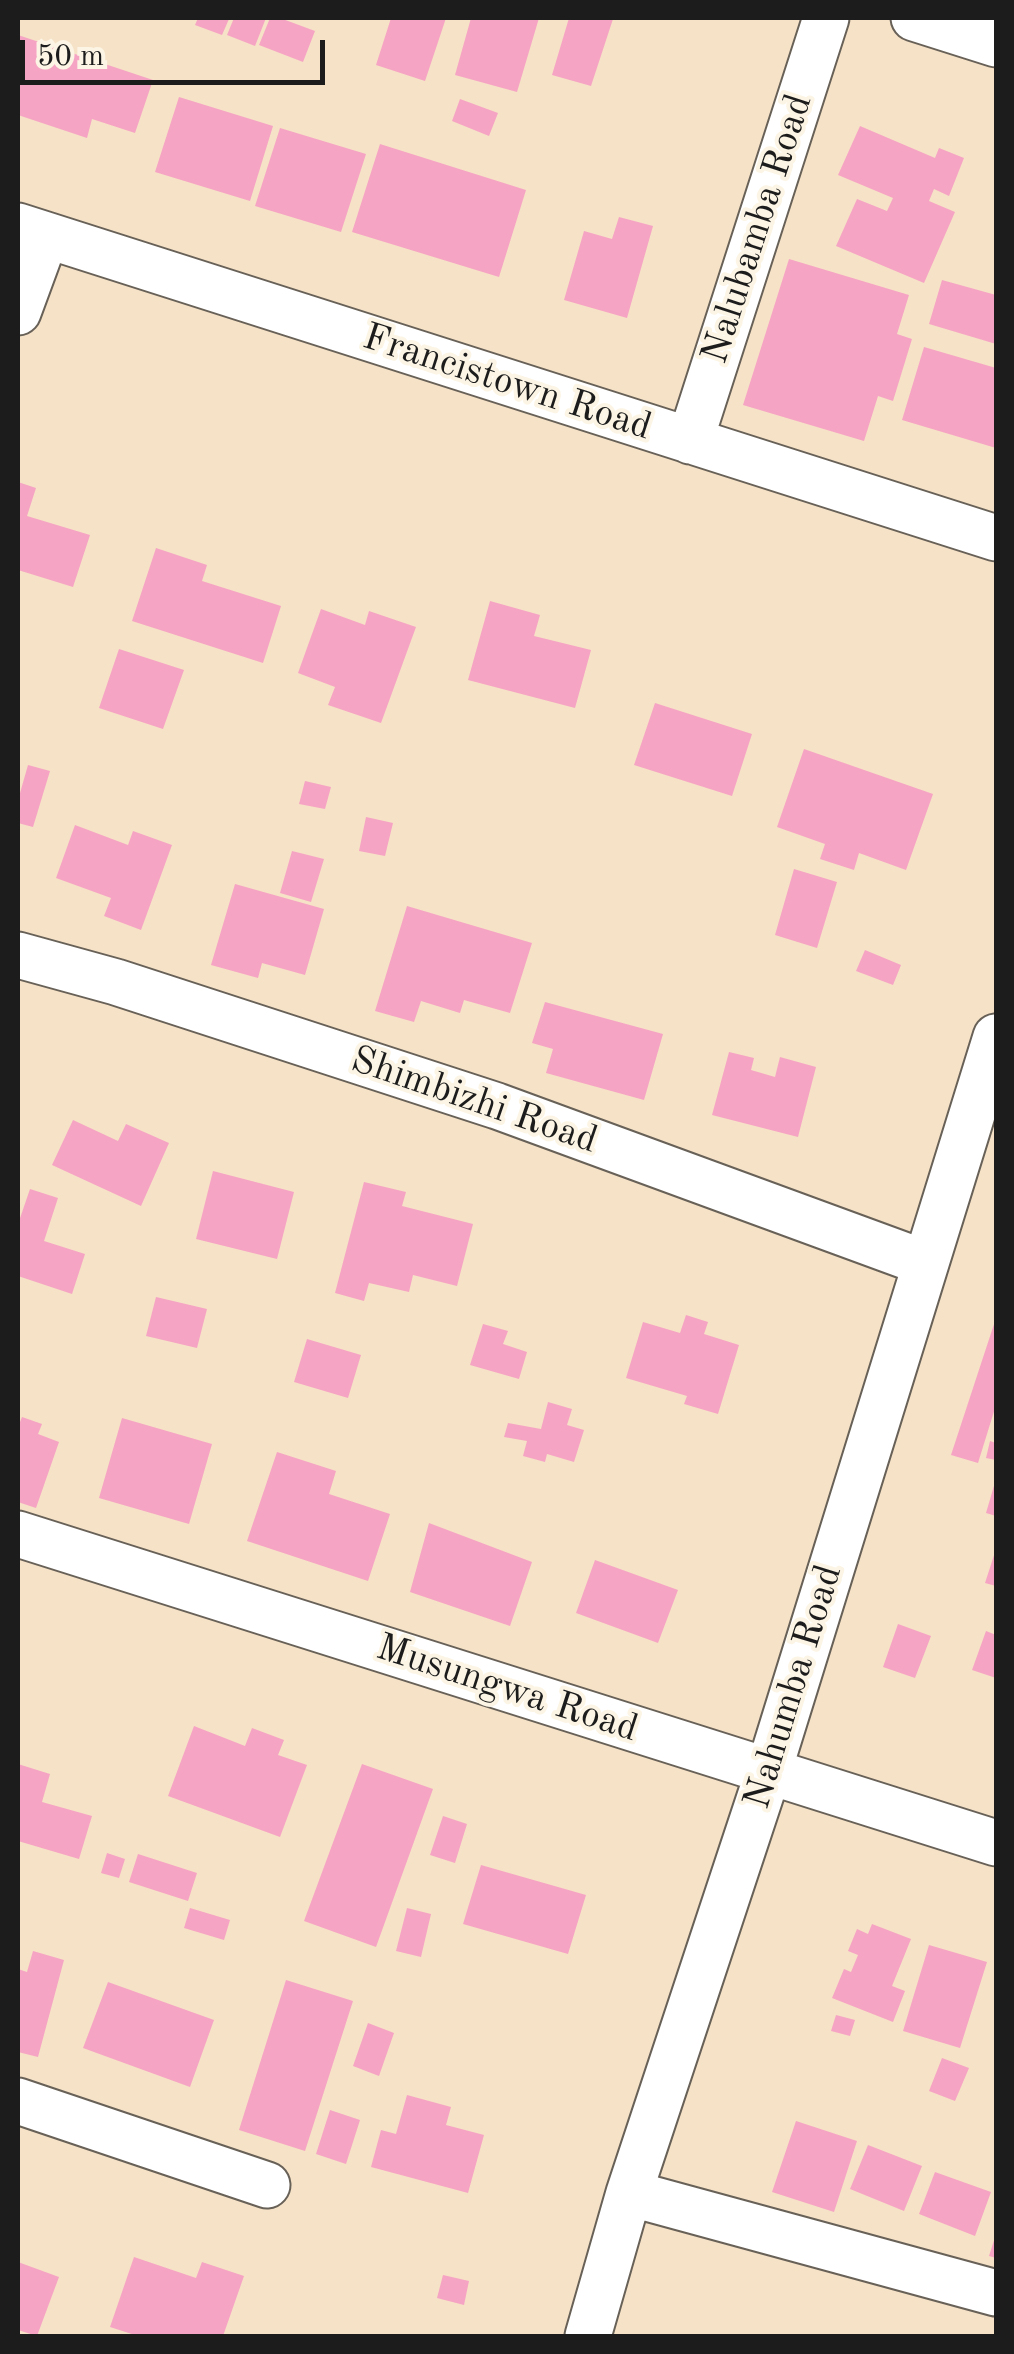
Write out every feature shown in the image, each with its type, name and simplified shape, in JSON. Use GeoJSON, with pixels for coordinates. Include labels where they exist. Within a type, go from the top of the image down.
{"type":"FeatureCollection","features":[{"type":"Feature","properties":{"kind":"street","name":"Nalubamba Road"},"geometry":{"type":"LineString","coordinates":[[690,441],[826,18]]}},
{"type":"Feature","properties":{"kind":"street"},"geometry":{"type":"LineString","coordinates":[[914,18],[996,44]]}},
{"type":"Feature","properties":{"kind":"street","name":"Francistown Road"},"geometry":{"type":"LineString","coordinates":[[32,231],[996,538]]}},
{"type":"Feature","properties":{"kind":"street"},"geometry":{"type":"LineString","coordinates":[[18,312],[32,231]]}},
{"type":"Feature","properties":{"kind":"street","name":"Shimbizhi Road"},"geometry":{"type":"LineString","coordinates":[[18,955],[116,982],[497,1106],[925,1263]]}},
{"type":"Feature","properties":{"kind":"street","name":"Nahumba Road"},"geometry":{"type":"LineString","coordinates":[[588,2336],[629,2193],[768,1772],[996,1037]]}},
{"type":"Feature","properties":{"kind":"street","name":"Musungwa Road"},"geometry":{"type":"LineString","coordinates":[[18,1534],[996,1844]]}},
{"type":"Feature","properties":{"kind":"street"},"geometry":{"type":"LineString","coordinates":[[18,2101],[267,2185]]}},
{"type":"Feature","properties":{"kind":"street"},"geometry":{"type":"LineString","coordinates":[[629,2193],[996,2294]]}},
{"type":"Feature","properties":{"kind":"building"},"geometry":{"type":"Polygon","coordinates":[[[198,18],[229,19],[222,35],[195,25],[198,18]]]}},
{"type":"Feature","properties":{"kind":"building"},"geometry":{"type":"Polygon","coordinates":[[[234,18],[266,18],[255,46],[227,35],[234,18]]]}},
{"type":"Feature","properties":{"kind":"building"},"geometry":{"type":"Polygon","coordinates":[[[270,18],[315,31],[303,62],[259,45],[270,18]]]}},
{"type":"Feature","properties":{"kind":"building"},"geometry":{"type":"Polygon","coordinates":[[[391,18],[446,18],[425,81],[376,65],[391,18]]]}},
{"type":"Feature","properties":{"kind":"building"},"geometry":{"type":"Polygon","coordinates":[[[471,18],[539,18],[517,92],[455,75],[471,18]]]}},
{"type":"Feature","properties":{"kind":"building"},"geometry":{"type":"Polygon","coordinates":[[[569,18],[613,19],[591,86],[552,75],[569,18]]]}},
{"type":"Feature","properties":{"kind":"building"},"geometry":{"type":"Polygon","coordinates":[[[18,35],[153,80],[135,133],[92,119],[87,138],[18,115],[18,35]]]}},
{"type":"Feature","properties":{"kind":"building"},"geometry":{"type":"Polygon","coordinates":[[[179,97],[273,126],[250,201],[155,172],[179,97]]]}},
{"type":"Feature","properties":{"kind":"building"},"geometry":{"type":"Polygon","coordinates":[[[460,99],[498,113],[489,136],[452,121],[460,99]]]}},
{"type":"Feature","properties":{"kind":"building"},"geometry":{"type":"Polygon","coordinates":[[[860,126],[935,158],[939,148],[964,158],[949,196],[934,189],[929,201],[955,212],[924,283],[836,246],[857,199],[887,211],[893,198],[838,175],[860,126]]]}},
{"type":"Feature","properties":{"kind":"building"},"geometry":{"type":"Polygon","coordinates":[[[280,128],[366,154],[341,232],[255,206],[280,128]]]}},
{"type":"Feature","properties":{"kind":"building"},"geometry":{"type":"Polygon","coordinates":[[[380,144],[526,190],[499,277],[352,232],[380,144]]]}},
{"type":"Feature","properties":{"kind":"building"},"geometry":{"type":"Polygon","coordinates":[[[619,217],[653,226],[627,318],[564,300],[584,231],[612,239],[619,217]]]}},
{"type":"Feature","properties":{"kind":"building"},"geometry":{"type":"Polygon","coordinates":[[[789,259],[909,295],[897,334],[912,339],[893,401],[878,396],[864,441],[743,405],[789,259]]]}},
{"type":"Feature","properties":{"kind":"building"},"geometry":{"type":"Polygon","coordinates":[[[942,280],[996,295],[996,344],[929,324],[942,280]]]}},
{"type":"Feature","properties":{"kind":"building"},"geometry":{"type":"Polygon","coordinates":[[[924,347],[996,368],[996,448],[902,420],[924,347]]]}},
{"type":"Feature","properties":{"kind":"building"},"geometry":{"type":"Polygon","coordinates":[[[18,482],[36,488],[27,516],[90,535],[73,587],[18,570],[18,482]]]}},
{"type":"Feature","properties":{"kind":"building"},"geometry":{"type":"Polygon","coordinates":[[[156,548],[207,565],[202,581],[281,606],[263,663],[132,621],[156,548]]]}},
{"type":"Feature","properties":{"kind":"building"},"geometry":{"type":"Polygon","coordinates":[[[490,601],[540,615],[534,636],[591,650],[575,708],[468,680],[490,601]]]}},
{"type":"Feature","properties":{"kind":"building"},"geometry":{"type":"Polygon","coordinates":[[[321,609],[365,625],[369,611],[416,627],[381,723],[328,705],[335,687],[298,673],[321,609]]]}},
{"type":"Feature","properties":{"kind":"building"},"geometry":{"type":"Polygon","coordinates":[[[119,649],[184,670],[163,729],[99,708],[119,649]]]}},
{"type":"Feature","properties":{"kind":"building"},"geometry":{"type":"Polygon","coordinates":[[[655,703],[752,734],[732,796],[634,765],[655,703]]]}},
{"type":"Feature","properties":{"kind":"building"},"geometry":{"type":"Polygon","coordinates":[[[804,749],[933,794],[906,870],[859,853],[854,870],[820,859],[825,844],[777,827],[804,749]]]}},
{"type":"Feature","properties":{"kind":"building"},"geometry":{"type":"Polygon","coordinates":[[[28,765],[50,771],[33,827],[18,823],[18,800],[28,765]]]}},
{"type":"Feature","properties":{"kind":"building"},"geometry":{"type":"Polygon","coordinates":[[[305,781],[331,787],[325,809],[299,804],[305,781]]]}},
{"type":"Feature","properties":{"kind":"building"},"geometry":{"type":"Polygon","coordinates":[[[366,817],[393,823],[385,856],[359,851],[366,817]]]}},
{"type":"Feature","properties":{"kind":"building"},"geometry":{"type":"Polygon","coordinates":[[[75,825],[128,845],[133,831],[172,845],[141,930],[104,916],[111,898],[56,878],[75,825]]]}},
{"type":"Feature","properties":{"kind":"building"},"geometry":{"type":"Polygon","coordinates":[[[292,851],[324,859],[311,902],[280,893],[292,851]]]}},
{"type":"Feature","properties":{"kind":"building"},"geometry":{"type":"Polygon","coordinates":[[[794,869],[837,882],[817,948],[775,935],[794,869]]]}},
{"type":"Feature","properties":{"kind":"building"},"geometry":{"type":"Polygon","coordinates":[[[235,884],[324,909],[305,975],[262,963],[258,978],[211,965],[235,884]]]}},
{"type":"Feature","properties":{"kind":"building"},"geometry":{"type":"Polygon","coordinates":[[[407,906],[532,943],[510,1013],[464,1000],[460,1013],[421,1001],[414,1022],[375,1011],[407,906]]]}},
{"type":"Feature","properties":{"kind":"building"},"geometry":{"type":"Polygon","coordinates":[[[865,950],[901,965],[893,985],[856,971],[865,950]]]}},
{"type":"Feature","properties":{"kind":"building"},"geometry":{"type":"Polygon","coordinates":[[[545,1002],[663,1034],[644,1100],[546,1073],[553,1049],[532,1043],[545,1002]]]}},
{"type":"Feature","properties":{"kind":"building"},"geometry":{"type":"Polygon","coordinates":[[[729,1052],[754,1058],[751,1070],[775,1077],[780,1057],[816,1067],[798,1137],[712,1115],[729,1052]]]}},
{"type":"Feature","properties":{"kind":"building"},"geometry":{"type":"Polygon","coordinates":[[[73,1120],[118,1141],[126,1124],[169,1143],[141,1206],[52,1165],[73,1120]]]}},
{"type":"Feature","properties":{"kind":"building"},"geometry":{"type":"Polygon","coordinates":[[[213,1171],[294,1192],[277,1259],[196,1239],[213,1171]]]}},
{"type":"Feature","properties":{"kind":"building"},"geometry":{"type":"Polygon","coordinates":[[[364,1182],[406,1192],[402,1206],[473,1224],[457,1286],[413,1275],[409,1292],[369,1283],[364,1301],[335,1293],[364,1182]]]}},
{"type":"Feature","properties":{"kind":"building"},"geometry":{"type":"Polygon","coordinates":[[[30,1189],[58,1198],[44,1241],[85,1254],[72,1294],[18,1276],[18,1224],[30,1189]]]}},
{"type":"Feature","properties":{"kind":"building"},"geometry":{"type":"Polygon","coordinates":[[[156,1297],[207,1309],[197,1348],[146,1336],[156,1297]]]}},
{"type":"Feature","properties":{"kind":"building"},"geometry":{"type":"Polygon","coordinates":[[[686,1315],[708,1322],[704,1334],[739,1345],[718,1414],[684,1404],[687,1396],[626,1378],[643,1322],[680,1333],[686,1315]]]}},
{"type":"Feature","properties":{"kind":"building"},"geometry":{"type":"Polygon","coordinates":[[[996,1318],[996,1405],[978,1463],[951,1455],[996,1318]]]}},
{"type":"Feature","properties":{"kind":"building"},"geometry":{"type":"Polygon","coordinates":[[[483,1324],[508,1331],[503,1344],[527,1352],[519,1379],[470,1365],[483,1324]]]}},
{"type":"Feature","properties":{"kind":"building"},"geometry":{"type":"Polygon","coordinates":[[[307,1339],[361,1355],[348,1398],[294,1382],[307,1339]]]}},
{"type":"Feature","properties":{"kind":"building"},"geometry":{"type":"Polygon","coordinates":[[[548,1402],[572,1409],[567,1425],[584,1430],[574,1462],[547,1454],[545,1462],[523,1456],[527,1441],[504,1437],[508,1423],[541,1429],[548,1402]]]}},
{"type":"Feature","properties":{"kind":"building"},"geometry":{"type":"Polygon","coordinates":[[[22,1417],[42,1424],[38,1434],[59,1442],[36,1508],[18,1502],[18,1427],[22,1417]]]}},
{"type":"Feature","properties":{"kind":"building"},"geometry":{"type":"Polygon","coordinates":[[[122,1418],[212,1444],[189,1524],[99,1498],[122,1418]]]}},
{"type":"Feature","properties":{"kind":"building"},"geometry":{"type":"Polygon","coordinates":[[[990,1441],[996,1443],[996,1460],[986,1458],[990,1441]]]}},
{"type":"Feature","properties":{"kind":"building"},"geometry":{"type":"Polygon","coordinates":[[[277,1452],[336,1471],[329,1494],[390,1514],[368,1581],[247,1541],[277,1452]]]}},
{"type":"Feature","properties":{"kind":"building"},"geometry":{"type":"Polygon","coordinates":[[[996,1479],[996,1516],[986,1513],[996,1479]]]}},
{"type":"Feature","properties":{"kind":"building"},"geometry":{"type":"Polygon","coordinates":[[[429,1523],[532,1562],[510,1626],[410,1592],[429,1523]]]}},
{"type":"Feature","properties":{"kind":"building"},"geometry":{"type":"Polygon","coordinates":[[[996,1549],[996,1586],[985,1583],[996,1549]]]}},
{"type":"Feature","properties":{"kind":"building"},"geometry":{"type":"Polygon","coordinates":[[[595,1560],[678,1590],[658,1643],[576,1613],[595,1560]]]}},
{"type":"Feature","properties":{"kind":"building"},"geometry":{"type":"Polygon","coordinates":[[[898,1624],[931,1636],[915,1678],[883,1667],[898,1624]]]}},
{"type":"Feature","properties":{"kind":"building"},"geometry":{"type":"Polygon","coordinates":[[[986,1631],[996,1635],[996,1678],[972,1670],[986,1631]]]}},
{"type":"Feature","properties":{"kind":"building"},"geometry":{"type":"Polygon","coordinates":[[[194,1726],[245,1746],[252,1728],[284,1740],[278,1755],[307,1765],[280,1837],[168,1796],[194,1726]]]}},
{"type":"Feature","properties":{"kind":"building"},"geometry":{"type":"Polygon","coordinates":[[[18,1764],[50,1774],[42,1802],[92,1816],[79,1859],[18,1841],[18,1764]]]}},
{"type":"Feature","properties":{"kind":"building"},"geometry":{"type":"Polygon","coordinates":[[[362,1764],[433,1789],[376,1947],[304,1921],[362,1764]]]}},
{"type":"Feature","properties":{"kind":"building"},"geometry":{"type":"Polygon","coordinates":[[[443,1816],[467,1824],[455,1863],[430,1855],[443,1816]]]}},
{"type":"Feature","properties":{"kind":"building"},"geometry":{"type":"Polygon","coordinates":[[[107,1853],[125,1859],[119,1878],[101,1873],[107,1853]]]}},
{"type":"Feature","properties":{"kind":"building"},"geometry":{"type":"Polygon","coordinates":[[[138,1854],[197,1873],[188,1901],[129,1882],[138,1854]]]}},
{"type":"Feature","properties":{"kind":"building"},"geometry":{"type":"Polygon","coordinates":[[[481,1865],[586,1895],[568,1954],[463,1924],[481,1865]]]}},
{"type":"Feature","properties":{"kind":"building"},"geometry":{"type":"Polygon","coordinates":[[[190,1908],[230,1920],[224,1940],[184,1928],[190,1908]]]}},
{"type":"Feature","properties":{"kind":"building"},"geometry":{"type":"Polygon","coordinates":[[[407,1908],[431,1914],[421,1957],[396,1951],[407,1908]]]}},
{"type":"Feature","properties":{"kind":"building"},"geometry":{"type":"Polygon","coordinates":[[[872,1924],[911,1939],[892,1986],[905,1991],[893,2022],[832,1998],[844,1969],[851,1972],[858,1955],[848,1951],[857,1929],[868,1934],[872,1924]]]}},
{"type":"Feature","properties":{"kind":"building"},"geometry":{"type":"Polygon","coordinates":[[[929,1945],[987,1962],[960,2048],[903,2031],[929,1945]]]}},
{"type":"Feature","properties":{"kind":"building"},"geometry":{"type":"Polygon","coordinates":[[[33,1951],[64,1960],[38,2057],[18,2052],[18,1969],[27,1972],[33,1951]]]}},
{"type":"Feature","properties":{"kind":"building"},"geometry":{"type":"Polygon","coordinates":[[[286,1980],[353,2001],[305,2151],[239,2130],[286,1980]]]}},
{"type":"Feature","properties":{"kind":"building"},"geometry":{"type":"Polygon","coordinates":[[[108,1982],[214,2020],[190,2087],[83,2048],[108,1982]]]}},
{"type":"Feature","properties":{"kind":"building"},"geometry":{"type":"Polygon","coordinates":[[[836,2015],[855,2020],[850,2036],[831,2031],[836,2015]]]}},
{"type":"Feature","properties":{"kind":"building"},"geometry":{"type":"Polygon","coordinates":[[[368,2023],[394,2033],[379,2076],[353,2066],[368,2023]]]}},
{"type":"Feature","properties":{"kind":"building"},"geometry":{"type":"Polygon","coordinates":[[[942,2058],[969,2068],[955,2101],[929,2091],[942,2058]]]}},
{"type":"Feature","properties":{"kind":"building"},"geometry":{"type":"Polygon","coordinates":[[[407,2095],[451,2107],[446,2125],[484,2135],[468,2193],[371,2167],[381,2130],[396,2134],[407,2095]]]}},
{"type":"Feature","properties":{"kind":"building"},"geometry":{"type":"Polygon","coordinates":[[[330,2110],[360,2120],[346,2164],[316,2154],[330,2110]]]}},
{"type":"Feature","properties":{"kind":"building"},"geometry":{"type":"Polygon","coordinates":[[[796,2121],[857,2141],[834,2212],[772,2192],[796,2121]]]}},
{"type":"Feature","properties":{"kind":"building"},"geometry":{"type":"Polygon","coordinates":[[[868,2145],[922,2166],[904,2211],[850,2189],[868,2145]]]}},
{"type":"Feature","properties":{"kind":"building"},"geometry":{"type":"Polygon","coordinates":[[[935,2172],[991,2192],[975,2236],[919,2214],[935,2172]]]}},
{"type":"Feature","properties":{"kind":"building"},"geometry":{"type":"Polygon","coordinates":[[[996,2234],[996,2258],[989,2256],[996,2234]]]}},
{"type":"Feature","properties":{"kind":"building"},"geometry":{"type":"Polygon","coordinates":[[[134,2257],[196,2278],[202,2262],[244,2276],[223,2336],[138,2336],[110,2327],[134,2257]]]}},
{"type":"Feature","properties":{"kind":"building"},"geometry":{"type":"Polygon","coordinates":[[[18,2262],[59,2277],[37,2336],[18,2330],[18,2262]]]}},
{"type":"Feature","properties":{"kind":"building"},"geometry":{"type":"Polygon","coordinates":[[[443,2275],[469,2281],[464,2305],[437,2298],[443,2275]]]}}]}
